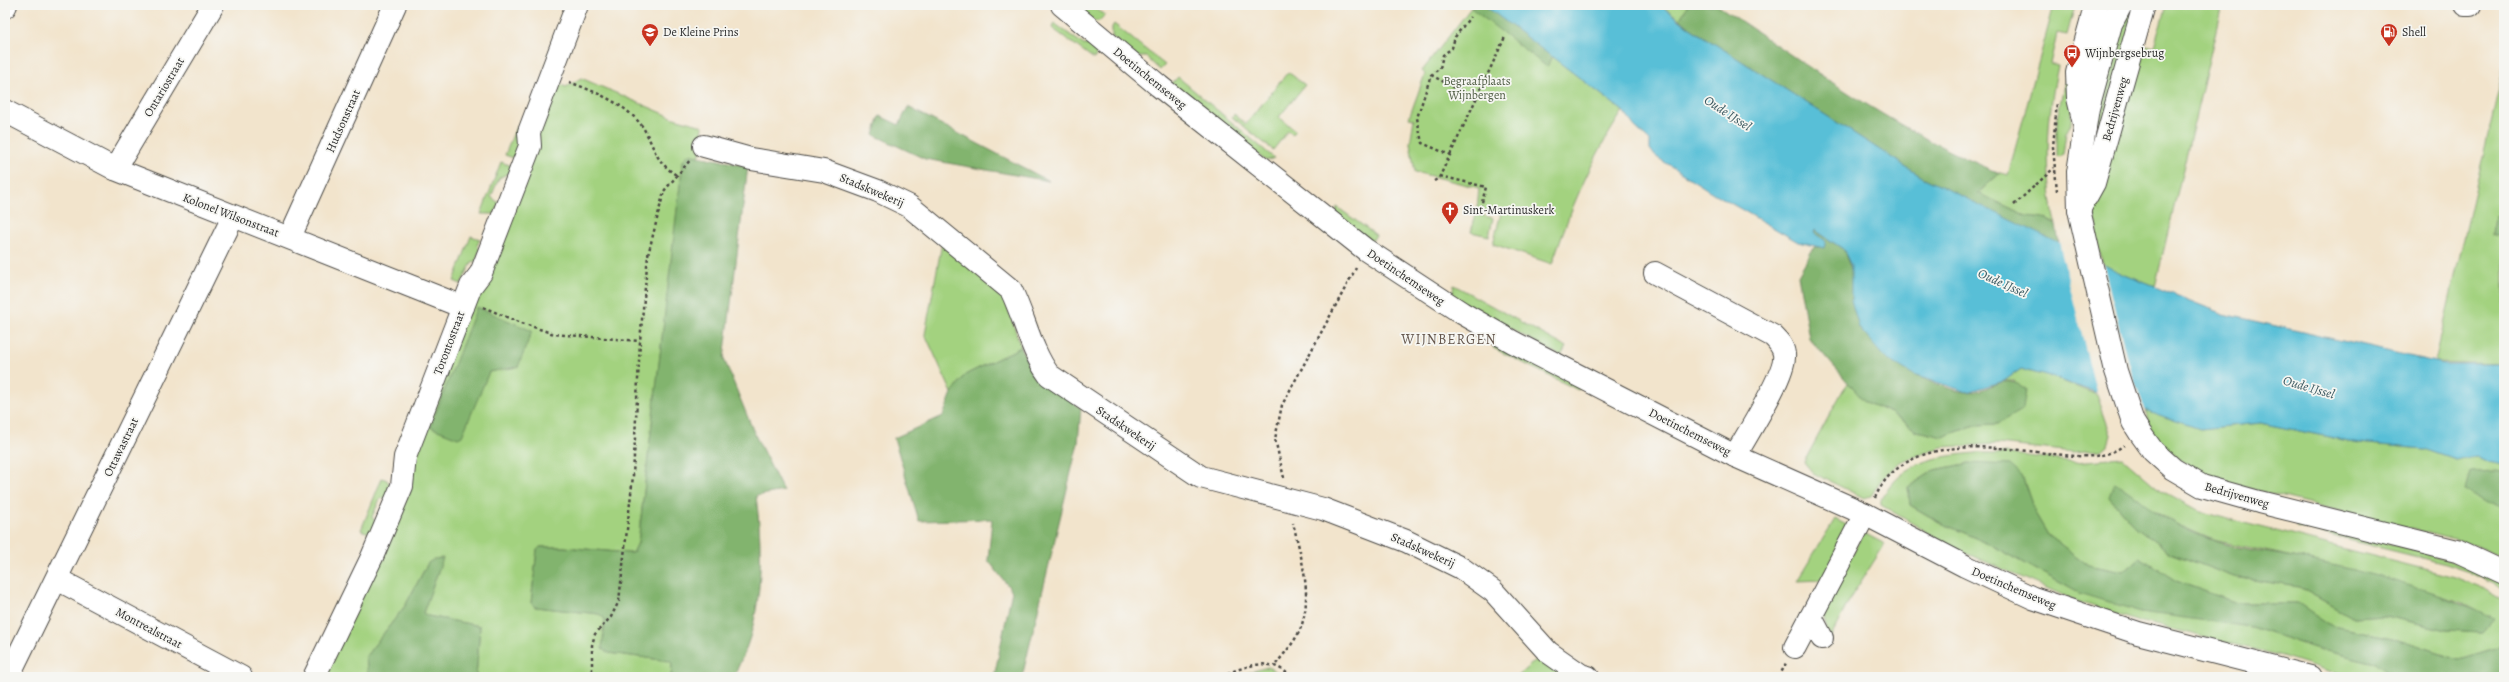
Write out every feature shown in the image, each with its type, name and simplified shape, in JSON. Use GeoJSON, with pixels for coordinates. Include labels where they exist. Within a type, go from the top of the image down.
{"type":"FeatureCollection","features":[{"type":"Feature","properties":{"kind":"street","name":"Ontariostraat"},"geometry":{"type":"LineString","coordinates":[[115,168],[213,5]]}},
{"type":"Feature","properties":{"kind":"street","name":"Hudsonstraat"},"geometry":{"type":"LineString","coordinates":[[290,237],[395,5]]}},
{"type":"Feature","properties":{"kind":"street","name":"Torontostraat"},"geometry":{"type":"LineString","coordinates":[[314,677],[369,564],[402,486],[405,457],[465,303],[481,273],[530,146],[530,132],[577,5]]}},
{"type":"Feature","properties":{"kind":"street","name":"Doetinchemseweg"},"geometry":{"type":"LineString","coordinates":[[1062,5],[1110,46],[1366,250],[1401,275],[1487,328],[1735,456],[1865,514],[1965,566],[2033,598],[2138,633],[2310,677]]}},
{"type":"Feature","properties":{"kind":"street","name":"Bedrijvenweg"},"geometry":{"type":"LineString","coordinates":[[2085,128],[2078,98],[2077,73],[2097,5]]}},
{"type":"Feature","properties":{"kind":"street","name":"Bedrijvenweg"},"geometry":{"type":"LineString","coordinates":[[2121,5],[2111,14],[2088,108],[2080,158],[2079,210],[2084,239],[2116,371],[2133,422],[2153,451],[2173,468],[2202,486],[2259,502],[2457,551],[2504,573]]}},
{"type":"Feature","properties":{"kind":"street","name":"Bedrijvenweg"},"geometry":{"type":"LineString","coordinates":[[2079,210],[2094,183],[2144,5]]}},
{"type":"Feature","properties":{"kind":"street"},"geometry":{"type":"LineString","coordinates":[[2465,5],[2470,5]]}},
{"type":"Feature","properties":{"kind":"street","name":"Kolonel Wilsonstraat"},"geometry":{"type":"LineString","coordinates":[[7,118],[115,168],[233,217],[465,303]]}},
{"type":"Feature","properties":{"kind":"street","name":"Stadskwekerij"},"geometry":{"type":"LineString","coordinates":[[704,146],[751,158],[824,171],[878,190],[909,206],[1011,290],[1019,306],[1037,358],[1049,375],[1201,477],[1323,509],[1406,542],[1461,568],[1493,591],[1548,652],[1580,675],[1588,677]]}},
{"type":"Feature","properties":{"kind":"street","name":"Ottawastraat"},"geometry":{"type":"LineString","coordinates":[[8,677],[233,217]]}},
{"type":"Feature","properties":{"kind":"street","name":"Doetinchemseweg"},"geometry":{"type":"LineString","coordinates":[[1655,273],[1773,336],[1781,345],[1784,353],[1780,374],[1735,456]]}},
{"type":"Feature","properties":{"kind":"street"},"geometry":{"type":"LineString","coordinates":[[1795,647],[1865,514]]}},
{"type":"Feature","properties":{"kind":"street","name":"Montrealstraat"},"geometry":{"type":"LineString","coordinates":[[57,579],[241,677]]}},
{"type":"Feature","properties":{"kind":"street"},"geometry":{"type":"LineString","coordinates":[[1811,617],[1822,638]]}},
{"type":"Feature","properties":{"kind":"path"},"geometry":{"type":"LineString","coordinates":[[1450,155],[1422,143],[1417,118],[1431,75],[1440,68],[1443,55],[1452,48],[1455,36],[1470,17]]}},
{"type":"Feature","properties":{"kind":"path"},"geometry":{"type":"LineString","coordinates":[[1434,181],[1440,176],[1505,37]]}},
{"type":"Feature","properties":{"kind":"path"},"geometry":{"type":"LineString","coordinates":[[1431,75],[1476,99]]}},
{"type":"Feature","properties":{"kind":"path"},"geometry":{"type":"LineString","coordinates":[[550,76],[591,90],[619,106],[641,125],[655,156],[663,166],[676,175],[664,191],[648,255],[640,341],[633,476],[619,601],[611,617],[595,634],[592,645],[592,677]]}},
{"type":"Feature","properties":{"kind":"path"},"geometry":{"type":"LineString","coordinates":[[2014,205],[2061,162],[2080,158]]}},
{"type":"Feature","properties":{"kind":"path"},"geometry":{"type":"LineString","coordinates":[[1440,176],[1486,187],[1480,210]]}},
{"type":"Feature","properties":{"kind":"path"},"geometry":{"type":"LineString","coordinates":[[1276,664],[1298,633],[1307,597],[1304,569],[1287,499],[1275,439],[1280,410],[1366,250]]}},
{"type":"Feature","properties":{"kind":"path"},"geometry":{"type":"LineString","coordinates":[[465,303],[554,334],[640,341]]}},
{"type":"Feature","properties":{"kind":"path"},"geometry":{"type":"LineString","coordinates":[[1865,514],[1892,473],[1913,458],[1934,451],[1976,447],[2012,449],[2073,456],[2103,456],[2115,452],[2124,445]]}},
{"type":"Feature","properties":{"kind":"path"},"geometry":{"type":"LineString","coordinates":[[1216,677],[1262,663],[1276,664],[1291,677]]}},
{"type":"Feature","properties":{"kind":"green space"},"geometry":{"type":"Polygon","coordinates":[[[1073,5],[1090,5],[1105,15],[1099,21],[1093,21],[1073,5]]]}},
{"type":"Feature","properties":{"kind":"green space","name":"Begraafplaats Wijnbergen"},"geometry":{"type":"Polygon","coordinates":[[[1473,5],[1484,5],[1623,111],[1591,166],[1582,185],[1552,264],[1493,244],[1501,213],[1477,209],[1479,188],[1415,172],[1410,143],[1414,119],[1409,118],[1425,74],[1422,71],[1473,5]]]}},
{"type":"Feature","properties":{"kind":"green space"},"geometry":{"type":"Polygon","coordinates":[[[1473,5],[1484,5],[1552,56],[1547,67],[1471,8],[1473,5]]]}},
{"type":"Feature","properties":{"kind":"green space"},"geometry":{"type":"Polygon","coordinates":[[[1660,5],[1688,5],[1680,19],[1660,5]]]}},
{"type":"Feature","properties":{"kind":"green space"},"geometry":{"type":"Polygon","coordinates":[[[1688,5],[1717,5],[1855,97],[1890,118],[1962,157],[2000,173],[1978,193],[2027,216],[2043,218],[2056,225],[2059,244],[1922,177],[1690,28],[1680,19],[1688,5]]]}},
{"type":"Feature","properties":{"kind":"green space"},"geometry":{"type":"Polygon","coordinates":[[[2054,5],[2075,5],[2067,35],[2057,33],[2050,64],[2058,66],[2050,117],[2048,152],[2050,186],[2056,224],[2043,218],[2027,216],[1978,193],[2000,173],[2008,175],[2054,5]]]}},
{"type":"Feature","properties":{"kind":"green space"},"geometry":{"type":"Polygon","coordinates":[[[2130,5],[2139,5],[2092,173],[2094,130],[2102,88],[2108,66],[2130,5]]]}},
{"type":"Feature","properties":{"kind":"green space"},"geometry":{"type":"Polygon","coordinates":[[[2166,5],[2222,5],[2155,287],[2103,266],[2097,238],[2095,211],[2138,43],[2154,47],[2166,5]]]}},
{"type":"Feature","properties":{"kind":"green space"},"geometry":{"type":"Polygon","coordinates":[[[1054,23],[1084,45],[1095,44],[1101,48],[1094,59],[1052,28],[1054,23]]]}},
{"type":"Feature","properties":{"kind":"green space"},"geometry":{"type":"Polygon","coordinates":[[[1114,24],[1165,65],[1160,70],[1146,57],[1137,57],[1112,37],[1112,27],[1114,24]]]}},
{"type":"Feature","properties":{"kind":"green space"},"geometry":{"type":"Polygon","coordinates":[[[2504,66],[2504,218],[2494,217],[2492,234],[2504,236],[2504,364],[2435,362],[2504,66]]]}},
{"type":"Feature","properties":{"kind":"green space"},"geometry":{"type":"Polygon","coordinates":[[[2067,71],[2072,72],[2071,123],[2066,133],[2063,154],[2060,157],[2057,156],[2057,118],[2067,71]]]}},
{"type":"Feature","properties":{"kind":"green space"},"geometry":{"type":"Polygon","coordinates":[[[1288,72],[1305,85],[1279,117],[1296,131],[1293,134],[1288,131],[1273,150],[1232,117],[1234,114],[1246,124],[1288,72]]]}},
{"type":"Feature","properties":{"kind":"green space"},"geometry":{"type":"Polygon","coordinates":[[[1178,77],[1274,158],[1266,161],[1169,86],[1178,77]]]}},
{"type":"Feature","properties":{"kind":"green space"},"geometry":{"type":"Polygon","coordinates":[[[581,78],[674,118],[703,126],[700,155],[683,161],[638,543],[633,553],[564,547],[540,547],[537,550],[531,603],[536,607],[599,614],[605,619],[603,632],[609,653],[670,661],[672,664],[671,677],[476,677],[480,626],[428,616],[423,613],[442,558],[428,563],[405,606],[366,656],[368,677],[324,677],[412,455],[553,89],[559,84],[566,87],[581,78]],[[532,331],[431,427],[436,429],[489,372],[497,370],[532,331]]]}},
{"type":"Feature","properties":{"kind":"green space"},"geometry":{"type":"Polygon","coordinates":[[[908,107],[1049,181],[925,159],[874,135],[880,116],[899,125],[908,107]]]}},
{"type":"Feature","properties":{"kind":"green space"},"geometry":{"type":"Polygon","coordinates":[[[516,127],[518,128],[522,143],[516,159],[505,155],[516,127]]]}},
{"type":"Feature","properties":{"kind":"green space"},"geometry":{"type":"Polygon","coordinates":[[[688,154],[748,166],[724,359],[755,435],[783,491],[756,496],[760,549],[757,602],[750,637],[734,677],[671,677],[672,664],[670,661],[609,653],[602,649],[605,619],[599,614],[535,607],[531,603],[537,550],[540,547],[564,547],[633,553],[638,543],[683,161],[688,154]]]}},
{"type":"Feature","properties":{"kind":"green space"},"geometry":{"type":"Polygon","coordinates":[[[501,162],[514,167],[511,172],[499,178],[491,197],[499,203],[495,214],[481,214],[501,162]]]}},
{"type":"Feature","properties":{"kind":"green space"},"geometry":{"type":"Polygon","coordinates":[[[1337,207],[1376,235],[1373,240],[1368,241],[1335,216],[1337,207]]]}},
{"type":"Feature","properties":{"kind":"green space"},"geometry":{"type":"Polygon","coordinates":[[[1476,214],[1493,218],[1489,236],[1471,232],[1476,214]]]}},
{"type":"Feature","properties":{"kind":"green space"},"geometry":{"type":"Polygon","coordinates":[[[2494,217],[2504,218],[2504,236],[2492,235],[2494,217]]]}},
{"type":"Feature","properties":{"kind":"green space"},"geometry":{"type":"Polygon","coordinates":[[[1814,230],[1843,249],[1853,274],[1914,375],[1948,388],[1967,392],[1984,389],[2003,382],[2017,384],[2026,389],[2023,409],[1997,424],[1975,425],[1943,437],[1917,431],[1891,413],[1865,402],[1809,338],[1798,275],[1814,247],[1824,247],[1814,233],[1814,230]]]}},
{"type":"Feature","properties":{"kind":"green space"},"geometry":{"type":"Polygon","coordinates":[[[471,236],[480,239],[477,246],[480,249],[476,261],[472,262],[461,284],[454,281],[471,236]]]}},
{"type":"Feature","properties":{"kind":"green space"},"geometry":{"type":"Polygon","coordinates":[[[942,243],[995,288],[1006,302],[1021,347],[965,375],[952,393],[925,334],[942,243]]]}},
{"type":"Feature","properties":{"kind":"green space"},"geometry":{"type":"Polygon","coordinates":[[[1454,285],[1566,347],[1561,356],[1452,297],[1454,285]]]}},
{"type":"Feature","properties":{"kind":"green space"},"geometry":{"type":"Polygon","coordinates":[[[477,307],[532,331],[518,367],[489,372],[462,436],[458,438],[430,427],[477,307]]]}},
{"type":"Feature","properties":{"kind":"green space"},"geometry":{"type":"Polygon","coordinates":[[[1496,342],[1581,385],[1578,390],[1493,348],[1496,342]]]}},
{"type":"Feature","properties":{"kind":"green space"},"geometry":{"type":"Polygon","coordinates":[[[1021,347],[1026,359],[1038,376],[1053,389],[1081,408],[1078,443],[1022,677],[994,677],[1012,591],[988,560],[992,519],[919,521],[894,438],[943,416],[952,393],[965,375],[1021,347]]]}},
{"type":"Feature","properties":{"kind":"green space"},"geometry":{"type":"Polygon","coordinates":[[[2021,369],[2057,379],[2097,395],[2111,435],[2108,445],[2102,450],[2073,452],[1998,444],[1942,447],[1900,462],[1881,480],[1871,496],[1864,498],[1813,473],[1804,462],[1843,390],[1849,382],[1865,402],[1891,413],[1917,431],[1943,437],[1975,425],[1997,424],[2015,381],[2004,381],[2021,369]]]}},
{"type":"Feature","properties":{"kind":"green space"},"geometry":{"type":"Polygon","coordinates":[[[2146,410],[2199,429],[2260,423],[2358,443],[2424,449],[2456,460],[2476,456],[2488,462],[2504,465],[2504,559],[2477,546],[2219,481],[2172,454],[2154,434],[2148,423],[2146,410]]]}},
{"type":"Feature","properties":{"kind":"green space"},"geometry":{"type":"Polygon","coordinates":[[[1976,453],[2004,453],[2075,462],[2123,458],[2160,490],[2201,512],[2455,577],[2479,586],[2504,601],[2504,641],[2496,648],[2459,659],[2398,639],[2332,626],[2297,603],[2237,603],[2176,581],[2140,557],[2123,572],[2088,565],[2048,535],[2035,513],[2022,476],[1969,463],[1935,470],[1908,487],[1910,505],[1941,523],[1986,542],[2079,593],[2201,619],[2251,627],[2318,649],[2376,663],[2389,674],[2397,677],[2348,677],[2285,657],[2143,622],[2079,602],[1956,549],[1881,505],[1882,498],[1885,493],[1906,471],[1917,465],[1939,458],[1976,453]],[[2109,497],[2135,526],[2171,553],[2234,577],[2299,587],[2354,618],[2385,616],[2447,630],[2483,632],[2493,619],[2460,602],[2417,589],[2313,561],[2213,540],[2176,524],[2154,511],[2109,497]]]}},
{"type":"Feature","properties":{"kind":"green space"},"geometry":{"type":"Polygon","coordinates":[[[1969,463],[2010,465],[2022,476],[2035,513],[2048,535],[2088,565],[2123,572],[2140,557],[2176,581],[2237,603],[2298,603],[2332,626],[2398,639],[2459,659],[2496,648],[2504,641],[2504,677],[2397,677],[2389,674],[2376,663],[2318,649],[2251,627],[2141,612],[2079,593],[1986,542],[1941,523],[1910,505],[1908,487],[1935,470],[1969,463]]]}},
{"type":"Feature","properties":{"kind":"green space"},"geometry":{"type":"Polygon","coordinates":[[[2496,471],[2504,473],[2504,507],[2486,503],[2466,491],[2471,472],[2496,471]]]}},
{"type":"Feature","properties":{"kind":"green space"},"geometry":{"type":"Polygon","coordinates":[[[382,478],[387,480],[392,489],[389,497],[380,499],[372,517],[377,524],[374,535],[361,530],[382,478]]]}},
{"type":"Feature","properties":{"kind":"green space"},"geometry":{"type":"Polygon","coordinates":[[[2114,483],[2155,512],[2190,531],[2212,540],[2377,576],[2449,599],[2494,619],[2483,632],[2447,630],[2385,616],[2354,618],[2299,587],[2234,577],[2171,553],[2135,526],[2109,497],[2114,483]]]}},
{"type":"Feature","properties":{"kind":"green space"},"geometry":{"type":"Polygon","coordinates":[[[1835,519],[1852,528],[1824,580],[1797,581],[1835,519]]]}},
{"type":"Feature","properties":{"kind":"green space"},"geometry":{"type":"Polygon","coordinates":[[[2298,522],[2403,547],[2456,562],[2504,584],[2504,590],[2470,572],[2446,564],[2296,527],[2298,522]]]}},
{"type":"Feature","properties":{"kind":"green space"},"geometry":{"type":"Polygon","coordinates":[[[1864,533],[1885,544],[1851,597],[1830,638],[1821,609],[1864,533]]]}},
{"type":"Feature","properties":{"kind":"green space"},"geometry":{"type":"Polygon","coordinates":[[[443,558],[423,613],[428,616],[480,626],[476,677],[368,677],[366,656],[405,606],[428,563],[434,559],[443,558]]]}},
{"type":"Feature","properties":{"kind":"green space"},"geometry":{"type":"Polygon","coordinates":[[[1541,656],[1568,677],[1516,677],[1541,656]]]}},
{"type":"Feature","properties":{"kind":"green space"},"geometry":{"type":"Polygon","coordinates":[[[1268,667],[1285,677],[1232,677],[1268,667]]]}},
{"type":"Feature","properties":{"kind":"water","name":"Oude IJssel"},"geometry":{"type":"Polygon","coordinates":[[[1484,5],[1660,5],[1690,28],[1922,177],[2125,275],[2223,314],[2444,364],[2504,364],[2504,465],[2488,462],[2476,456],[2456,460],[2424,449],[2359,443],[2260,423],[2199,429],[2057,379],[2021,369],[2004,381],[1967,392],[1914,375],[1884,357],[1859,328],[1851,300],[1851,266],[1843,249],[1815,230],[1814,233],[1826,241],[1824,248],[1798,242],[1713,193],[1655,156],[1650,149],[1650,141],[1635,127],[1623,111],[1484,5]]]}},
{"type":"Feature","properties":{"kind":"pier"},"geometry":{"type":"Polygon","coordinates":[[[2059,242],[2103,263],[2128,363],[2146,412],[2097,395],[2059,242]]]}},
{"type":"Feature","properties":{"kind":"place","name":"De Kleine Prins"},"geometry":{"type":"Point","coordinates":[650,47]}},
{"type":"Feature","properties":{"kind":"place","name":"Shell"},"geometry":{"type":"Point","coordinates":[2389,47]}},
{"type":"Feature","properties":{"kind":"place","name":"Wijnbergsebrug"},"geometry":{"type":"Point","coordinates":[2072,68]}},
{"type":"Feature","properties":{"kind":"place","name":"Sint-Martinuskerk"},"geometry":{"type":"Point","coordinates":[1450,225]}},
{"type":"Feature","properties":{"kind":"district","name":"WIJNBERGEN"},"geometry":{"type":"Point","coordinates":[1449,339]}}]}
